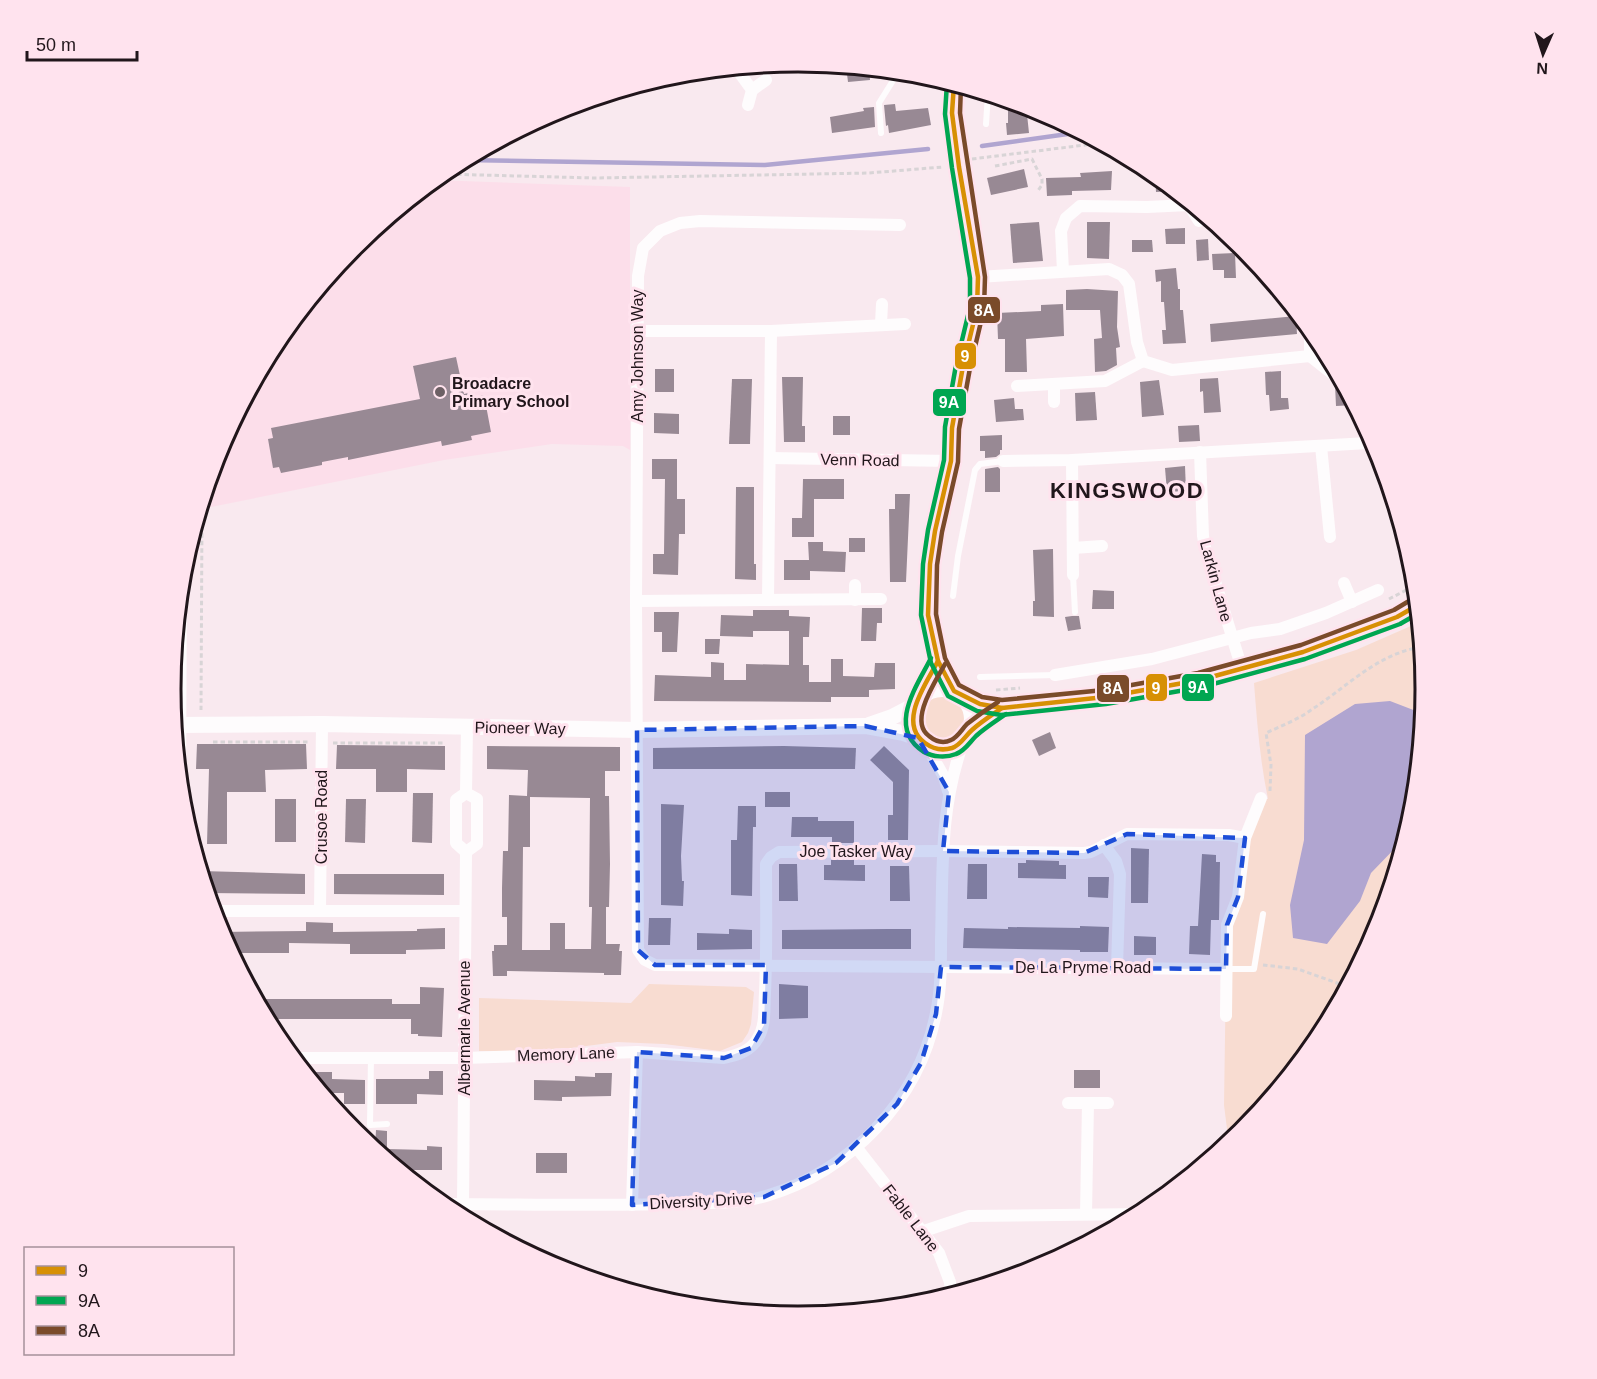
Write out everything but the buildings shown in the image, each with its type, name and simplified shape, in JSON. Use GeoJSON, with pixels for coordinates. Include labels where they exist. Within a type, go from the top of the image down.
{"type":"FeatureCollection","features":[{"type":"Feature","properties":{"kind":"street"},"geometry":{"type":"LineString","coordinates":[[741,75],[752,90]]}},
{"type":"Feature","properties":{"kind":"street"},"geometry":{"type":"LineString","coordinates":[[748,105],[752,90],[766,80]]}},
{"type":"Feature","properties":{"kind":"street"},"geometry":{"type":"LineString","coordinates":[[953,92],[952,113],[959,167],[978,277],[977,308],[963,366],[952,428],[951,461],[935,531],[930,564],[928,615],[938,661],[972,713],[972,722],[967,736]]}},
{"type":"Feature","properties":{"kind":"street"},"geometry":{"type":"LineString","coordinates":[[1064,271],[1061,231],[1066,218],[1080,206],[1147,207],[1179,204]]}},
{"type":"Feature","properties":{"kind":"street","name":"Amy Johnson Way"},"geometry":{"type":"LineString","coordinates":[[637,730],[637,331],[638,276],[643,248],[660,231],[680,223],[700,221],[900,225]]}},
{"type":"Feature","properties":{"kind":"street"},"geometry":{"type":"LineString","coordinates":[[978,277],[1108,269],[1122,274],[1129,284],[1137,342],[1143,361]]}},
{"type":"Feature","properties":{"kind":"street"},"geometry":{"type":"LineString","coordinates":[[881,324],[882,304]]}},
{"type":"Feature","properties":{"kind":"street"},"geometry":{"type":"LineString","coordinates":[[637,331],[771,331],[904,324]]}},
{"type":"Feature","properties":{"kind":"street"},"geometry":{"type":"LineString","coordinates":[[768,600],[771,331]]}},
{"type":"Feature","properties":{"kind":"street"},"geometry":{"type":"LineString","coordinates":[[1310,343],[1310,356]]}},
{"type":"Feature","properties":{"kind":"street"},"geometry":{"type":"LineString","coordinates":[[1017,386],[1105,381],[1143,361],[1172,370],[1310,356],[1325,368]]}},
{"type":"Feature","properties":{"kind":"street"},"geometry":{"type":"LineString","coordinates":[[1054,384],[1054,402]]}},
{"type":"Feature","properties":{"kind":"street"},"geometry":{"type":"LineString","coordinates":[[1003,462],[1365,443]]}},
{"type":"Feature","properties":{"kind":"street"},"geometry":{"type":"LineString","coordinates":[[1321,446],[1330,537]]}},
{"type":"Feature","properties":{"kind":"street","name":"Larkin Lane"},"geometry":{"type":"LineString","coordinates":[[1200,452],[1203,536],[1206,552],[1242,669]]}},
{"type":"Feature","properties":{"kind":"street","name":"Venn Road"},"geometry":{"type":"LineString","coordinates":[[770,458],[951,461]]}},
{"type":"Feature","properties":{"kind":"street"},"geometry":{"type":"LineString","coordinates":[[1072,460],[1074,575]]}},
{"type":"Feature","properties":{"kind":"street"},"geometry":{"type":"LineString","coordinates":[[1073,548],[1102,546]]}},
{"type":"Feature","properties":{"kind":"street"},"geometry":{"type":"LineString","coordinates":[[1344,583],[1352,602]]}},
{"type":"Feature","properties":{"kind":"street"},"geometry":{"type":"LineString","coordinates":[[855,585],[855,600]]}},
{"type":"Feature","properties":{"kind":"street","name":"Larkin Lane"},"geometry":{"type":"LineString","coordinates":[[1055,675],[1152,659],[1232,637],[1280,629],[1378,590]]}},
{"type":"Feature","properties":{"kind":"street"},"geometry":{"type":"LineString","coordinates":[[636,601],[881,599]]}},
{"type":"Feature","properties":{"kind":"street"},"geometry":{"type":"LineString","coordinates":[[919,701],[935,690],[944,689],[980,704],[1002,708],[1105,697],[1200,680],[1304,652],[1397,617],[1411,609]]}},
{"type":"Feature","properties":{"kind":"street"},"geometry":{"type":"LineString","coordinates":[[938,661],[914,708],[912,718],[913,729],[922,742],[935,749],[946,750],[956,746],[1002,708]]}},
{"type":"Feature","properties":{"kind":"street","name":"Pioneer Way"},"geometry":{"type":"LineString","coordinates":[[865,726],[892,717],[919,701]]}},
{"type":"Feature","properties":{"kind":"street","name":"Pioneer Way"},"geometry":{"type":"LineString","coordinates":[[182,725],[321,724],[637,730],[865,726],[903,733],[922,742]]}},
{"type":"Feature","properties":{"kind":"street","name":"Crusoe Road"},"geometry":{"type":"LineString","coordinates":[[321,724],[321,910]]}},
{"type":"Feature","properties":{"kind":"street","name":"Albermarle Avenue"},"geometry":{"type":"LineString","coordinates":[[466,793],[467,726]]}},
{"type":"Feature","properties":{"kind":"street"},"geometry":{"type":"LineString","coordinates":[[637,730],[638,950],[645,960],[655,964],[940,967]]}},
{"type":"Feature","properties":{"kind":"street","name":"Diversity Drive"},"geometry":{"type":"LineString","coordinates":[[457,1204],[632,1205],[718,1203],[765,1197],[801,1182],[836,1163],[856,1147],[897,1104],[921,1063],[936,1014],[940,967],[943,851],[949,792],[955,764],[967,736]]}},
{"type":"Feature","properties":{"kind":"street","name":"Diversity Drive"},"geometry":{"type":"LineString","coordinates":[[922,742],[944,777],[949,792]]}},
{"type":"Feature","properties":{"kind":"street","name":"Albermarle Avenue"},"geometry":{"type":"LineString","coordinates":[[463,1204],[466,852],[456,843],[456,800],[466,793]]}},
{"type":"Feature","properties":{"kind":"street","name":"Albermarle Avenue"},"geometry":{"type":"LineString","coordinates":[[466,793],[477,799],[477,844],[466,852]]}},
{"type":"Feature","properties":{"kind":"street"},"geometry":{"type":"LineString","coordinates":[[1226,1016],[1227,925],[1238,897],[1245,838],[1261,798]]}},
{"type":"Feature","properties":{"kind":"street","name":"Joe Tasker Way"},"geometry":{"type":"LineString","coordinates":[[766,965],[766,864],[779,852],[943,851],[1084,854],[1127,834],[1229,835],[1245,838]]}},
{"type":"Feature","properties":{"kind":"street"},"geometry":{"type":"LineString","coordinates":[[1104,845],[1116,861],[1120,874],[1117,967]]}},
{"type":"Feature","properties":{"kind":"street"},"geometry":{"type":"LineString","coordinates":[[223,912],[465,911]]}},
{"type":"Feature","properties":{"kind":"street","name":"Memory Lane"},"geometry":{"type":"LineString","coordinates":[[304,1058],[464,1058],[636,1052],[724,1058],[738,1055],[751,1048],[759,1038],[764,1025],[766,965]]}},
{"type":"Feature","properties":{"kind":"street","name":"De La Pryme Road"},"geometry":{"type":"LineString","coordinates":[[940,967],[1226,969]]}},
{"type":"Feature","properties":{"kind":"street"},"geometry":{"type":"LineString","coordinates":[[632,1205],[636,1052]]}},
{"type":"Feature","properties":{"kind":"street"},"geometry":{"type":"LineString","coordinates":[[1086,1214],[1088,1102]]}},
{"type":"Feature","properties":{"kind":"street"},"geometry":{"type":"LineString","coordinates":[[1068,1103],[1108,1103]]}},
{"type":"Feature","properties":{"kind":"street","name":"Fable Lane"},"geometry":{"type":"LineString","coordinates":[[856,1147],[939,1253],[951,1282],[951,1288]]}},
{"type":"Feature","properties":{"kind":"street"},"geometry":{"type":"LineString","coordinates":[[924,1231],[969,1216],[1124,1214]]}},
{"type":"Feature","properties":{"kind":"lane"},"geometry":{"type":"LineString","coordinates":[[881,133],[879,103],[894,80]]}},
{"type":"Feature","properties":{"kind":"lane"},"geometry":{"type":"LineString","coordinates":[[986,124],[987,102]]}},
{"type":"Feature","properties":{"kind":"lane"},"geometry":{"type":"LineString","coordinates":[[952,596],[975,470],[980,464],[1003,462]]}},
{"type":"Feature","properties":{"kind":"lane"},"geometry":{"type":"LineString","coordinates":[[1074,575],[1075,612]]}},
{"type":"Feature","properties":{"kind":"lane"},"geometry":{"type":"LineString","coordinates":[[980,677],[1055,675]]}},
{"type":"Feature","properties":{"kind":"lane"},"geometry":{"type":"LineString","coordinates":[[1226,969],[1254,969],[1263,914]]}},
{"type":"Feature","properties":{"kind":"lane"},"geometry":{"type":"LineString","coordinates":[[371,1057],[370,1125],[387,1124]]}},
{"type":"Feature","properties":{"kind":"path"},"geometry":{"type":"LineString","coordinates":[[458,174],[595,178],[869,173],[942,166],[946,170],[968,165],[972,159],[1088,145]]}},
{"type":"Feature","properties":{"kind":"path"},"geometry":{"type":"LineString","coordinates":[[1029,152],[1042,179],[1042,186],[1037,192]]}},
{"type":"Feature","properties":{"kind":"path"},"geometry":{"type":"LineString","coordinates":[[1013,153],[1014,163]]}},
{"type":"Feature","properties":{"kind":"path"},"geometry":{"type":"LineString","coordinates":[[1004,155],[1005,164]]}},
{"type":"Feature","properties":{"kind":"path"},"geometry":{"type":"LineString","coordinates":[[995,166],[1032,159]]}},
{"type":"Feature","properties":{"kind":"path"},"geometry":{"type":"LineString","coordinates":[[201,712],[202,530]]}},
{"type":"Feature","properties":{"kind":"path"},"geometry":{"type":"LineString","coordinates":[[1261,798],[1268,800],[1271,782],[1270,752],[1266,733],[1311,711],[1380,662],[1415,649]]}},
{"type":"Feature","properties":{"kind":"path"},"geometry":{"type":"LineString","coordinates":[[202,742],[308,742]]}},
{"type":"Feature","properties":{"kind":"path"},"geometry":{"type":"LineString","coordinates":[[331,742],[449,743]]}},
{"type":"Feature","properties":{"kind":"path"},"geometry":{"type":"LineString","coordinates":[[1255,964],[1298,969],[1340,984]]}},
{"type":"Feature","properties":{"kind":"highlighted area"},"geometry":{"type":"Polygon","coordinates":[[[865,726],[918,738],[949,792],[943,851],[1084,853],[1127,834],[1245,838],[1238,897],[1227,925],[1226,969],[941,967],[936,1014],[921,1063],[897,1104],[836,1163],[764,1197],[632,1205],[637,1052],[724,1058],[751,1048],[764,1025],[766,965],[655,965],[638,950],[637,730],[865,726]]]}},
{"type":"Feature","properties":{"kind":"shaded area","name":"Broadacre Primary School"},"geometry":{"type":"Polygon","coordinates":[[[449,181],[630,187],[630,450],[623,446],[552,444],[444,460],[209,507],[228,453],[245,416],[285,346],[334,282],[391,225],[423,200],[449,181]]]}},
{"type":"Feature","properties":{"kind":"shaded area"},"geometry":{"type":"Polygon","coordinates":[[[1413,625],[1416,690],[1415,730],[1411,770],[1395,849],[1369,926],[1333,998],[1312,1033],[1288,1065],[1263,1097],[1228,1133],[1224,1105],[1226,969],[1242,851],[1261,798],[1268,799],[1254,683],[1356,650],[1413,625]]]}},
{"type":"Feature","properties":{"kind":"shaded area"},"geometry":{"type":"Polygon","coordinates":[[[942,696],[951,697],[958,702],[963,709],[963,727],[958,734],[951,739],[942,740],[933,739],[926,734],[921,727],[920,718],[921,709],[926,702],[933,697],[942,696]]]}},
{"type":"Feature","properties":{"kind":"shaded area"},"geometry":{"type":"Polygon","coordinates":[[[1390,701],[1415,711],[1411,770],[1395,848],[1371,873],[1360,901],[1327,944],[1293,938],[1290,905],[1304,840],[1305,735],[1355,704],[1390,701]]]}},
{"type":"Feature","properties":{"kind":"shaded area"},"geometry":{"type":"Polygon","coordinates":[[[649,984],[746,987],[754,992],[748,1033],[742,1042],[720,1051],[664,1044],[617,1042],[571,1048],[479,1051],[479,998],[631,1003],[649,984]]]}},
{"type":"Feature","properties":{"kind":"waterway"},"geometry":{"type":"LineString","coordinates":[[982,146],[1068,134]]}},
{"type":"Feature","properties":{"kind":"waterway"},"geometry":{"type":"LineString","coordinates":[[481,160],[765,165],[928,149]]}},
{"type":"Feature","properties":{"kind":"transit line","name":"9A"},"geometry":{"type":"LineString","coordinates":[[947,90],[945,114],[970,278],[970,307],[956,365],[945,427],[944,460],[928,530],[923,564],[921,615],[931,663],[948,696],[977,711],[1001,715],[1106,704],[1202,687],[1305,659],[1400,624],[1412,617]]}},
{"type":"Feature","properties":{"kind":"transit line","name":"9"},"geometry":{"type":"LineString","coordinates":[[953,92],[952,113],[959,167],[978,277],[977,308],[963,366],[952,428],[951,461],[935,531],[930,564],[928,615],[938,661],[954,691],[980,704],[1002,708],[1105,697],[1200,680],[1303,652],[1397,617],[1411,609]]}},
{"type":"Feature","properties":{"kind":"transit line","name":"8A"},"geometry":{"type":"LineString","coordinates":[[961,94],[960,113],[985,277],[984,309],[970,368],[959,429],[958,462],[937,565],[936,614],[945,658],[959,685],[982,697],[1002,700],[1104,690],[1198,673],[1301,645],[1394,610],[1410,601]]}},
{"type":"Feature","properties":{"kind":"transit line","name":"9A"},"geometry":{"type":"LineString","coordinates":[[931,658],[913,694],[906,719],[907,731],[913,742],[924,752],[940,756],[959,753],[979,733],[1006,714]]}},
{"type":"Feature","properties":{"kind":"transit line","name":"9"},"geometry":{"type":"LineString","coordinates":[[938,661],[921,692],[914,714],[917,735],[925,743],[941,749],[955,747],[975,727],[1002,708]]}},
{"type":"Feature","properties":{"kind":"transit line","name":"8A"},"geometry":{"type":"LineString","coordinates":[[945,664],[930,690],[922,711],[923,729],[931,738],[942,742],[951,740],[967,724],[998,702]]}},
{"type":"Feature","properties":{"kind":"place","name":"Broadacre Primary School"},"geometry":{"type":"Point","coordinates":[440,392]}},
{"type":"Feature","properties":{"kind":"district","name":"KINGSWOOD"},"geometry":{"type":"Point","coordinates":[1127,490]}}]}
